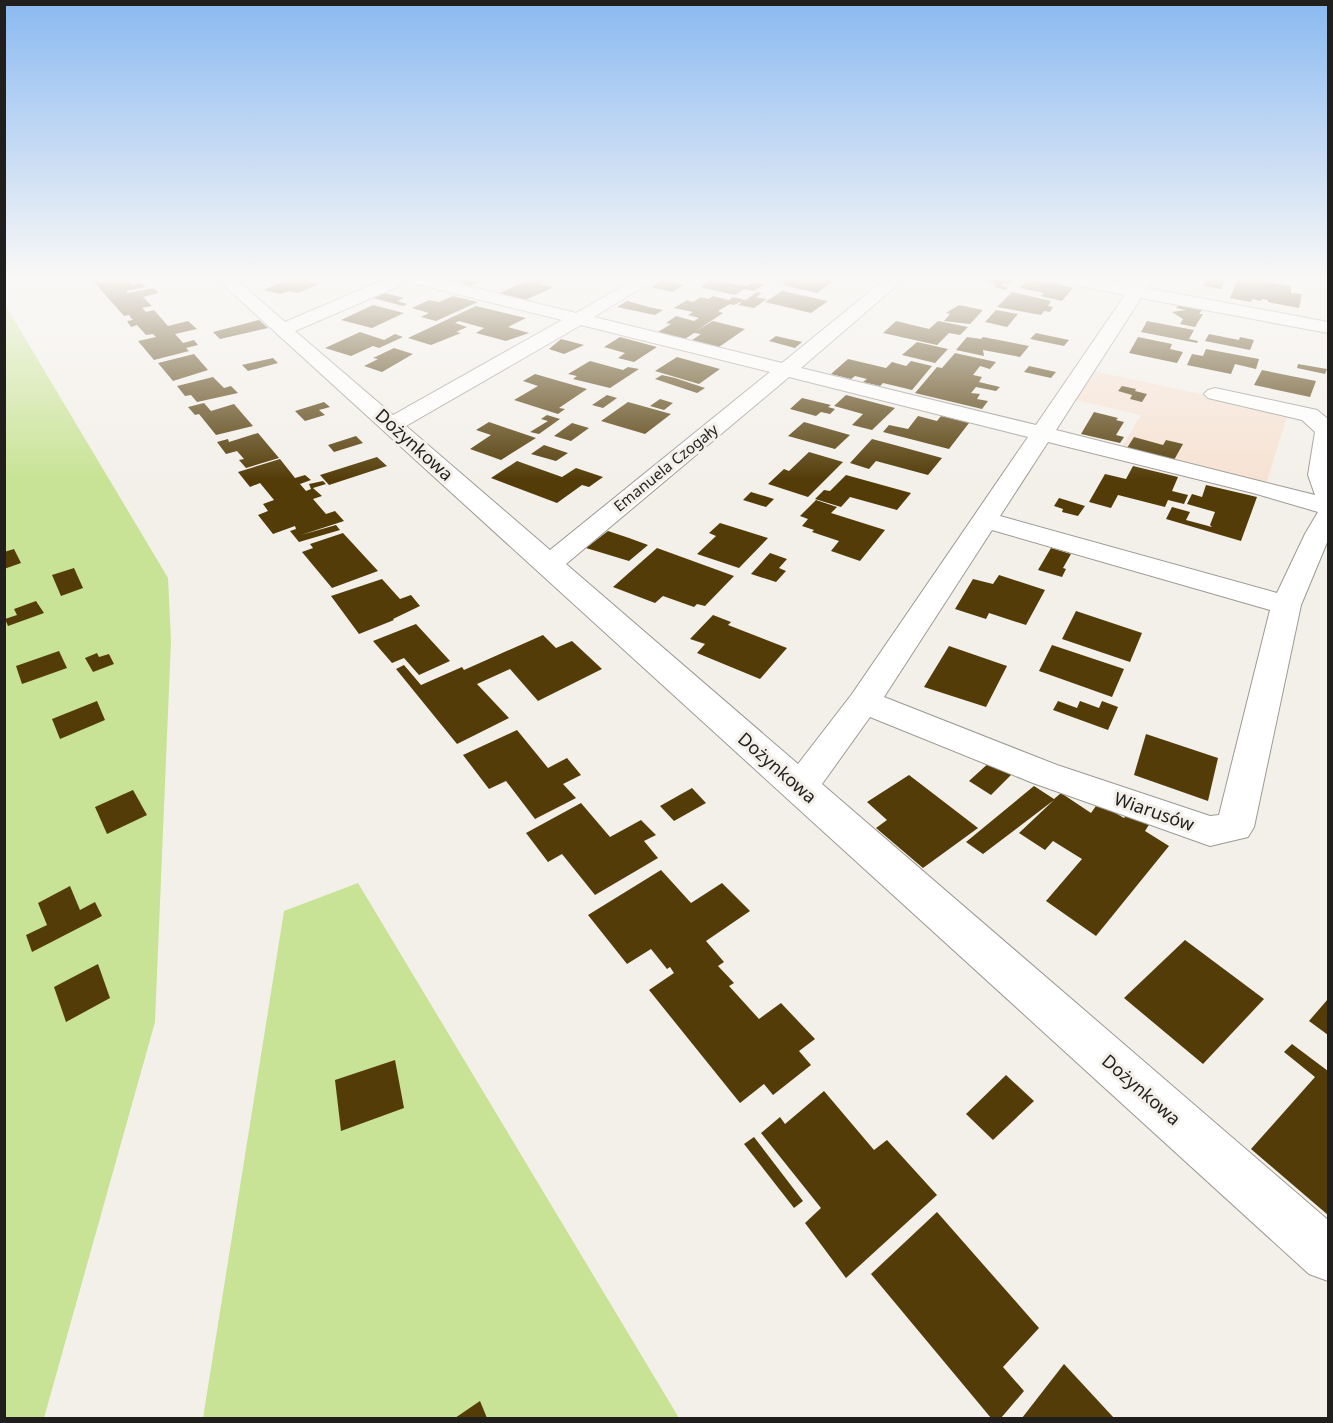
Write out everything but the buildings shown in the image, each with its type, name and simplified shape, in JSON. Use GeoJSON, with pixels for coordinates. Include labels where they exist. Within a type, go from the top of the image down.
{"type":"FeatureCollection","features":[{"type":"Feature","properties":{"kind":"street","name":"Dożynkowa"},"geometry":{"type":"LineString","coordinates":[[300,346],[392,425],[546,566],[1329,1255]]}},
{"type":"Feature","properties":{"kind":"street"},"geometry":{"type":"LineString","coordinates":[[392,425],[529,346]]}},
{"type":"Feature","properties":{"kind":"street"},"geometry":{"type":"LineString","coordinates":[[691,346],[1262,488],[1329,507]]}},
{"type":"Feature","properties":{"kind":"street","name":"Emanuela Czogały"},"geometry":{"type":"LineString","coordinates":[[546,566],[814,346]]}},
{"type":"Feature","properties":{"kind":"street"},"geometry":{"type":"LineString","coordinates":[[800,788],[864,702],[1101,346]]}},
{"type":"Feature","properties":{"kind":"street"},"geometry":{"type":"LineString","coordinates":[[1215,394],[1309,415],[1320,423],[1326,432],[1320,475],[1329,498]]}},
{"type":"Feature","properties":{"kind":"street","name":"Wiarusów"},"geometry":{"type":"LineString","coordinates":[[864,702],[1045,774],[1210,831],[1235,826],[1286,605],[1318,534],[1329,516]]}},
{"type":"Feature","properties":{"kind":"street"},"geometry":{"type":"LineString","coordinates":[[986,520],[1286,605]]}},
{"type":"Feature","properties":{"kind":"shaded area"},"geometry":{"type":"Polygon","coordinates":[[[1094,371],[1288,413],[1266,484],[1121,448],[1141,415],[1075,400],[1094,371]]]}},
{"type":"Feature","properties":{"kind":"green space"},"geometry":{"type":"Polygon","coordinates":[[[4,346],[30,346],[168,578],[171,641],[155,1022],[44,1418],[4,1418],[4,346]]]}},
{"type":"Feature","properties":{"kind":"green space"},"geometry":{"type":"Polygon","coordinates":[[[358,883],[679,1418],[203,1418],[284,911],[358,883]]]}}]}
